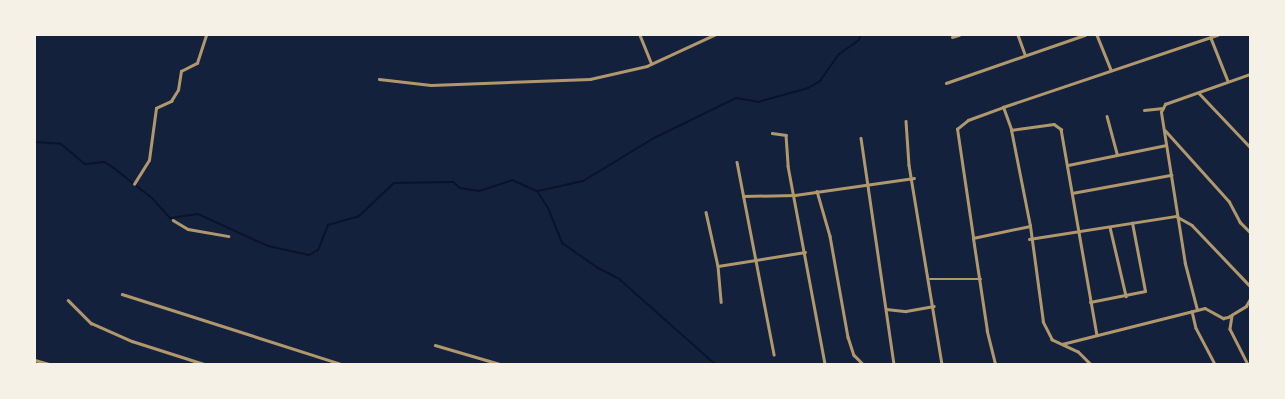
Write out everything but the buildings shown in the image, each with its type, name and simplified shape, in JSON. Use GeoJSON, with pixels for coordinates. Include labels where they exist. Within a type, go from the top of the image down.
{"type":"FeatureCollection","features":[{"type":"Feature","properties":{"kind":"street"},"geometry":{"type":"LineString","coordinates":[[134,184],[149,160],[156,108],[171,101],[178,90],[180,70],[197,64],[206,35]]}},
{"type":"Feature","properties":{"kind":"street"},"geometry":{"type":"LineString","coordinates":[[498,35],[508,35]]}},
{"type":"Feature","properties":{"kind":"street"},"geometry":{"type":"LineString","coordinates":[[640,35],[652,64]]}},
{"type":"Feature","properties":{"kind":"street"},"geometry":{"type":"LineString","coordinates":[[379,80],[431,85],[590,79],[652,64],[714,35]]}},
{"type":"Feature","properties":{"kind":"street"},"geometry":{"type":"LineString","coordinates":[[952,37],[959,35]]}},
{"type":"Feature","properties":{"kind":"street"},"geometry":{"type":"LineString","coordinates":[[1018,35],[1025,54]]}},
{"type":"Feature","properties":{"kind":"street"},"geometry":{"type":"LineString","coordinates":[[946,83],[1025,54],[1085,35]]}},
{"type":"Feature","properties":{"kind":"street"},"geometry":{"type":"LineString","coordinates":[[1097,35],[1111,70]]}},
{"type":"Feature","properties":{"kind":"street"},"geometry":{"type":"LineString","coordinates":[[995,364],[987,331],[958,129],[968,120],[1216,35]]}},
{"type":"Feature","properties":{"kind":"street"},"geometry":{"type":"LineString","coordinates":[[1211,38],[1228,81]]}},
{"type":"Feature","properties":{"kind":"street"},"geometry":{"type":"LineString","coordinates":[[1144,110],[1163,108],[1250,74]]}},
{"type":"Feature","properties":{"kind":"street"},"geometry":{"type":"LineString","coordinates":[[1199,93],[1250,147]]}},
{"type":"Feature","properties":{"kind":"street"},"geometry":{"type":"LineString","coordinates":[[1004,107],[1011,130],[1030,226],[1029,239],[1043,322],[1052,340],[1078,352],[1090,364]]}},
{"type":"Feature","properties":{"kind":"street"},"geometry":{"type":"LineString","coordinates":[[1163,108],[1164,129],[1176,216],[1197,310]]}},
{"type":"Feature","properties":{"kind":"street"},"geometry":{"type":"LineString","coordinates":[[1107,116],[1117,154]]}},
{"type":"Feature","properties":{"kind":"street"},"geometry":{"type":"LineString","coordinates":[[906,121],[910,165],[914,178],[942,364]]}},
{"type":"Feature","properties":{"kind":"street"},"geometry":{"type":"LineString","coordinates":[[1011,130],[1059,126],[1068,165],[1097,335]]}},
{"type":"Feature","properties":{"kind":"street"},"geometry":{"type":"LineString","coordinates":[[1164,129],[1230,201],[1240,222],[1250,232]]}},
{"type":"Feature","properties":{"kind":"street"},"geometry":{"type":"LineString","coordinates":[[772,133],[786,135],[825,364]]}},
{"type":"Feature","properties":{"kind":"street"},"geometry":{"type":"LineString","coordinates":[[861,138],[894,364]]}},
{"type":"Feature","properties":{"kind":"street"},"geometry":{"type":"LineString","coordinates":[[1068,165],[1166,145]]}},
{"type":"Feature","properties":{"kind":"street"},"geometry":{"type":"LineString","coordinates":[[736,162],[774,354]]}},
{"type":"Feature","properties":{"kind":"street"},"geometry":{"type":"LineString","coordinates":[[1072,193],[1171,175]]}},
{"type":"Feature","properties":{"kind":"street"},"geometry":{"type":"LineString","coordinates":[[743,196],[795,194],[914,178]]}},
{"type":"Feature","properties":{"kind":"street"},"geometry":{"type":"LineString","coordinates":[[817,191],[830,236],[848,337],[854,355],[863,364]]}},
{"type":"Feature","properties":{"kind":"street"},"geometry":{"type":"LineString","coordinates":[[706,212],[718,266],[721,302]]}},
{"type":"Feature","properties":{"kind":"street"},"geometry":{"type":"LineString","coordinates":[[1029,239],[1176,216],[1192,225],[1250,286]]}},
{"type":"Feature","properties":{"kind":"street"},"geometry":{"type":"LineString","coordinates":[[173,220],[188,229],[228,236]]}},
{"type":"Feature","properties":{"kind":"street"},"geometry":{"type":"LineString","coordinates":[[1090,302],[1145,291],[1132,223]]}},
{"type":"Feature","properties":{"kind":"street"},"geometry":{"type":"LineString","coordinates":[[973,238],[1030,226]]}},
{"type":"Feature","properties":{"kind":"street"},"geometry":{"type":"LineString","coordinates":[[1110,227],[1126,296]]}},
{"type":"Feature","properties":{"kind":"street"},"geometry":{"type":"LineString","coordinates":[[718,266],[805,252]]}},
{"type":"Feature","properties":{"kind":"street"},"geometry":{"type":"LineString","coordinates":[[930,279],[981,279]]}},
{"type":"Feature","properties":{"kind":"street"},"geometry":{"type":"LineString","coordinates":[[122,294],[341,364]]}},
{"type":"Feature","properties":{"kind":"street"},"geometry":{"type":"LineString","coordinates":[[1060,344],[1197,310],[1211,309],[1223,318],[1246,306],[1250,299]]}},
{"type":"Feature","properties":{"kind":"street"},"geometry":{"type":"LineString","coordinates":[[68,300],[91,323],[132,341],[204,364]]}},
{"type":"Feature","properties":{"kind":"street"},"geometry":{"type":"LineString","coordinates":[[885,309],[906,311],[934,306]]}},
{"type":"Feature","properties":{"kind":"street"},"geometry":{"type":"LineString","coordinates":[[1192,311],[1196,328],[1215,364]]}},
{"type":"Feature","properties":{"kind":"street"},"geometry":{"type":"LineString","coordinates":[[1232,314],[1230,329],[1248,364]]}},
{"type":"Feature","properties":{"kind":"street"},"geometry":{"type":"LineString","coordinates":[[435,346],[500,364]]}},
{"type":"Feature","properties":{"kind":"street"},"geometry":{"type":"LineString","coordinates":[[35,360],[49,364]]}},
{"type":"Feature","properties":{"kind":"waterway"},"geometry":{"type":"LineString","coordinates":[[538,191],[583,181],[654,138],[736,98],[758,102],[808,88],[820,81],[839,54],[859,40],[861,35]]}},
{"type":"Feature","properties":{"kind":"waterway"},"geometry":{"type":"LineString","coordinates":[[35,142],[61,144],[85,164],[104,162],[152,198],[170,218],[198,214],[268,246],[309,255],[318,250],[328,225],[359,216],[394,183],[453,182],[460,188],[479,191],[512,180],[537,191],[548,208],[562,243],[598,268],[618,278],[715,364]]}}]}
